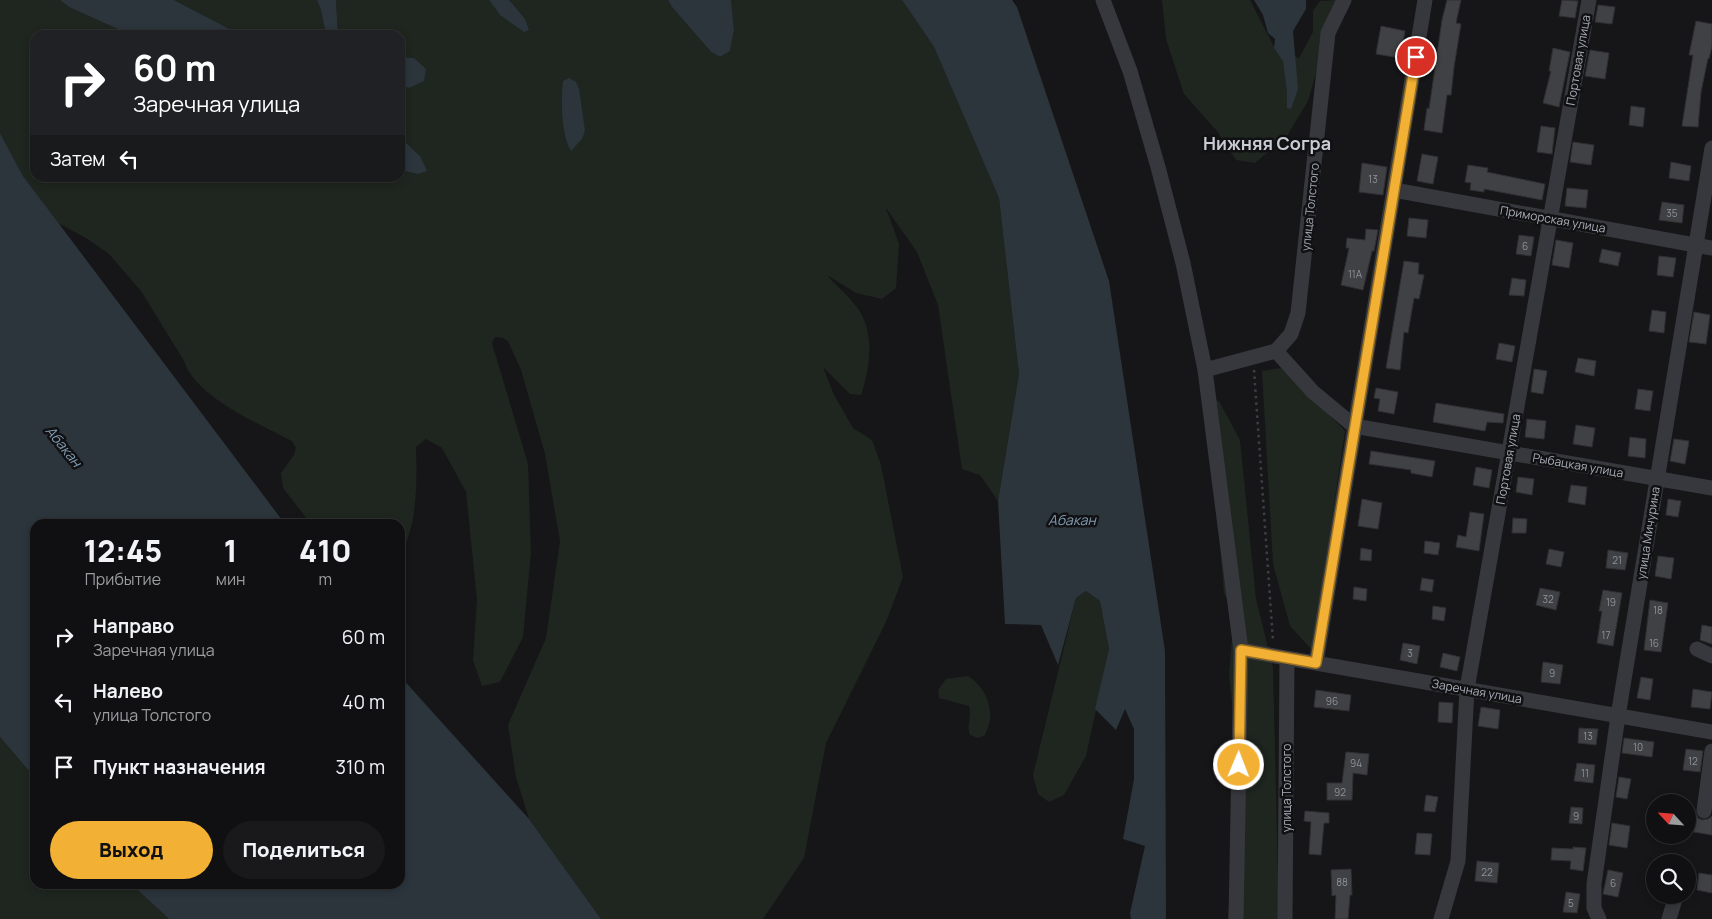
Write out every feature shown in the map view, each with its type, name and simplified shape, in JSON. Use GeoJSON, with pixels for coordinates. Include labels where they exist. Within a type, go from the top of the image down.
{"type":"FeatureCollection","features":[{"type":"Feature","properties":{"kind":"street"},"geometry":{"type":"LineString","coordinates":[[1103,0],[1130,71],[1158,167],[1183,263],[1205,370],[1241,650],[1236,919]]}},
{"type":"Feature","properties":{"kind":"street","name":"улица Толстого"},"geometry":{"type":"LineString","coordinates":[[1276,351],[1291,334],[1298,313],[1328,32],[1344,0]]}},
{"type":"Feature","properties":{"kind":"street"},"geometry":{"type":"LineString","coordinates":[[1316,663],[1425,0]]}},
{"type":"Feature","properties":{"kind":"street","name":"Портовая улица"},"geometry":{"type":"LineString","coordinates":[[1441,919],[1458,861],[1467,689],[1589,0]]}},
{"type":"Feature","properties":{"kind":"street","name":"улица Мичурина"},"geometry":{"type":"LineString","coordinates":[[1600,919],[1594,908],[1594,884],[1618,716],[1712,148]]}},
{"type":"Feature","properties":{"kind":"street","name":"Приморская улица"},"geometry":{"type":"LineString","coordinates":[[1394,190],[1712,248]]}},
{"type":"Feature","properties":{"kind":"street"},"geometry":{"type":"LineString","coordinates":[[1205,370],[1276,351],[1313,392],[1354,426]]}},
{"type":"Feature","properties":{"kind":"street","name":"Рыбацкая улица"},"geometry":{"type":"LineString","coordinates":[[1354,426],[1712,488]]}},
{"type":"Feature","properties":{"kind":"street"},"geometry":{"type":"LineString","coordinates":[[1697,649],[1712,656]]}},
{"type":"Feature","properties":{"kind":"street","name":"Заречная улица"},"geometry":{"type":"LineString","coordinates":[[1241,650],[1712,732]]}},
{"type":"Feature","properties":{"kind":"street","name":"улица Толстого"},"geometry":{"type":"LineString","coordinates":[[1280,657],[1284,919]]}},
{"type":"Feature","properties":{"kind":"street"},"geometry":{"type":"LineString","coordinates":[[1704,811],[1712,751]]}},
{"type":"Feature","properties":{"kind":"street"},"geometry":{"type":"LineString","coordinates":[[1669,919],[1674,904]]}},
{"type":"Feature","properties":{"kind":"path"},"geometry":{"type":"LineString","coordinates":[[1253,358],[1280,657]]}},
{"type":"Feature","properties":{"kind":"shaded area"},"geometry":{"type":"Polygon","coordinates":[[[0,0],[60,0],[69,7],[120,30],[30,30],[30,182],[405,182],[405,171],[418,174],[420,156],[405,142],[405,87],[409,88],[414,58],[405,57],[405,30],[338,30],[336,0],[489,0],[500,15],[510,2],[509,0],[668,0],[711,52],[720,57],[730,51],[734,30],[731,0],[902,0],[934,47],[999,198],[1019,374],[998,501],[980,475],[962,469],[938,305],[917,252],[886,208],[899,244],[896,288],[882,299],[856,293],[827,275],[856,306],[866,327],[869,338],[869,362],[861,395],[850,394],[823,367],[834,395],[853,428],[872,440],[881,465],[903,577],[886,622],[826,743],[804,858],[763,919],[601,919],[529,819],[516,777],[508,725],[546,638],[560,541],[545,454],[521,370],[508,341],[495,337],[492,343],[528,464],[531,553],[523,637],[500,682],[482,686],[473,660],[477,600],[466,492],[442,448],[426,439],[416,447],[415,502],[410,531],[405,544],[405,519],[307,519],[283,488],[281,473],[294,455],[296,448],[292,441],[230,408],[201,387],[191,374],[141,291],[109,254],[86,238],[58,223],[23,176],[0,133],[0,0]]]}},
{"type":"Feature","properties":{"kind":"shaded area"},"geometry":{"type":"Polygon","coordinates":[[[174,0],[317,0],[325,30],[231,30],[174,0]]]}},
{"type":"Feature","properties":{"kind":"shaded area"},"geometry":{"type":"Polygon","coordinates":[[[1162,0],[1250,0],[1275,49],[1299,58],[1313,32],[1313,11],[1320,1],[1336,0],[1320,38],[1316,73],[1308,101],[1287,136],[1255,163],[1236,160],[1217,131],[1184,94],[1166,39],[1162,0]]]}},
{"type":"Feature","properties":{"kind":"shaded area"},"geometry":{"type":"Polygon","coordinates":[[[1282,368],[1345,431],[1312,650],[1290,626],[1273,564],[1262,371],[1282,368]]]}},
{"type":"Feature","properties":{"kind":"shaded area"},"geometry":{"type":"Polygon","coordinates":[[[1208,399],[1219,401],[1240,440],[1256,599],[1273,668],[1279,919],[1228,919],[1237,749],[1229,675],[1234,614],[1224,593],[1208,399]]]}},
{"type":"Feature","properties":{"kind":"shaded area"},"geometry":{"type":"Polygon","coordinates":[[[1086,591],[1100,601],[1109,649],[1086,756],[1064,795],[1049,802],[1038,794],[1033,775],[1076,598],[1086,591]]]}},
{"type":"Feature","properties":{"kind":"shaded area"},"geometry":{"type":"Polygon","coordinates":[[[968,676],[982,689],[990,707],[990,720],[985,735],[978,738],[970,735],[969,706],[939,698],[938,690],[946,679],[968,676]]]}},
{"type":"Feature","properties":{"kind":"shaded area"},"geometry":{"type":"Polygon","coordinates":[[[0,737],[30,772],[30,889],[136,889],[169,919],[0,919],[0,737]]]}},
{"type":"Feature","properties":{"kind":"water"},"geometry":{"type":"Polygon","coordinates":[[[60,0],[174,0],[231,30],[120,30],[69,7],[60,0]]]}},
{"type":"Feature","properties":{"kind":"water"},"geometry":{"type":"Polygon","coordinates":[[[317,0],[336,0],[338,30],[325,30],[317,0]]]}},
{"type":"Feature","properties":{"kind":"water"},"geometry":{"type":"Polygon","coordinates":[[[489,0],[509,0],[525,19],[529,30],[524,32],[500,15],[489,0]]]}},
{"type":"Feature","properties":{"kind":"water"},"geometry":{"type":"Polygon","coordinates":[[[668,0],[731,0],[734,30],[730,51],[720,57],[711,52],[668,0]]]}},
{"type":"Feature","properties":{"kind":"water","name":"Абакан"},"geometry":{"type":"Polygon","coordinates":[[[902,0],[1012,0],[1017,7],[1109,281],[1165,651],[1166,919],[1131,919],[1130,913],[1145,846],[1123,839],[1134,779],[1134,729],[1125,709],[1116,730],[1095,709],[1109,649],[1100,601],[1086,591],[1076,598],[1058,665],[1041,625],[1005,624],[998,501],[1019,374],[999,198],[934,47],[902,0]]]}},
{"type":"Feature","properties":{"kind":"water"},"geometry":{"type":"Polygon","coordinates":[[[1254,0],[1306,0],[1306,9],[1293,31],[1298,89],[1291,109],[1287,108],[1283,61],[1274,48],[1275,39],[1268,33],[1263,15],[1254,0]]]}},
{"type":"Feature","properties":{"kind":"water"},"geometry":{"type":"Polygon","coordinates":[[[405,57],[414,58],[426,69],[424,81],[409,88],[405,87],[405,57]]]}},
{"type":"Feature","properties":{"kind":"water"},"geometry":{"type":"Polygon","coordinates":[[[569,78],[576,82],[579,89],[585,131],[582,139],[571,151],[565,136],[562,107],[563,81],[569,78]]]}},
{"type":"Feature","properties":{"kind":"water","name":"Абакан"},"geometry":{"type":"Polygon","coordinates":[[[0,133],[23,176],[281,519],[30,519],[30,772],[0,737],[0,133]]]}},
{"type":"Feature","properties":{"kind":"water"},"geometry":{"type":"Polygon","coordinates":[[[405,142],[420,156],[427,171],[418,174],[405,171],[405,142]]]}},
{"type":"Feature","properties":{"kind":"water"},"geometry":{"type":"Polygon","coordinates":[[[405,682],[529,819],[601,919],[169,919],[136,889],[405,889],[405,682]]]}},
{"type":"Feature","properties":{"kind":"building"},"geometry":{"type":"Polygon","coordinates":[[[1447,0],[1461,0],[1456,23],[1461,24],[1451,95],[1447,95],[1442,133],[1424,130],[1447,0]]]}},
{"type":"Feature","properties":{"kind":"building"},"geometry":{"type":"Polygon","coordinates":[[[1562,0],[1578,1],[1575,18],[1559,16],[1562,0]]]}},
{"type":"Feature","properties":{"kind":"building"},"geometry":{"type":"Polygon","coordinates":[[[1598,5],[1615,7],[1612,24],[1595,22],[1598,5]]]}},
{"type":"Feature","properties":{"kind":"building"},"geometry":{"type":"Polygon","coordinates":[[[1696,21],[1712,24],[1712,46],[1701,92],[1698,127],[1682,126],[1693,55],[1689,55],[1696,21]]]}},
{"type":"Feature","properties":{"kind":"building"},"geometry":{"type":"Polygon","coordinates":[[[1381,26],[1405,31],[1400,58],[1376,54],[1381,26]]]}},
{"type":"Feature","properties":{"kind":"building"},"geometry":{"type":"Polygon","coordinates":[[[1553,48],[1570,52],[1559,107],[1543,103],[1551,71],[1549,71],[1553,48]]]}},
{"type":"Feature","properties":{"kind":"building"},"geometry":{"type":"Polygon","coordinates":[[[1590,50],[1609,53],[1605,79],[1585,76],[1590,50]]]}},
{"type":"Feature","properties":{"kind":"building"},"geometry":{"type":"Polygon","coordinates":[[[1631,106],[1645,108],[1643,127],[1629,125],[1631,106]]]}},
{"type":"Feature","properties":{"kind":"building"},"geometry":{"type":"Polygon","coordinates":[[[1541,126],[1555,128],[1552,154],[1537,152],[1541,126]]]}},
{"type":"Feature","properties":{"kind":"building"},"geometry":{"type":"Polygon","coordinates":[[[1573,142],[1594,145],[1591,165],[1570,162],[1573,142]]]}},
{"type":"Feature","properties":{"kind":"building"},"geometry":{"type":"Polygon","coordinates":[[[1422,154],[1438,157],[1433,184],[1417,181],[1422,154]]]}},
{"type":"Feature","properties":{"kind":"building"},"geometry":{"type":"Polygon","coordinates":[[[1671,162],[1691,166],[1689,181],[1669,178],[1671,162]]]}},
{"type":"Feature","properties":{"kind":"building"},"geometry":{"type":"Polygon","coordinates":[[[1362,163],[1387,167],[1383,195],[1359,192],[1362,163]]]}},
{"type":"Feature","properties":{"kind":"building"},"geometry":{"type":"Polygon","coordinates":[[[1468,165],[1488,168],[1487,172],[1545,184],[1542,200],[1484,189],[1484,192],[1470,190],[1471,183],[1465,182],[1468,165]]]}},
{"type":"Feature","properties":{"kind":"building"},"geometry":{"type":"Polygon","coordinates":[[[1567,188],[1588,190],[1586,208],[1565,206],[1567,188]]]}},
{"type":"Feature","properties":{"kind":"building"},"geometry":{"type":"Polygon","coordinates":[[[1662,202],[1684,205],[1682,223],[1659,220],[1662,202]]]}},
{"type":"Feature","properties":{"kind":"building"},"geometry":{"type":"Polygon","coordinates":[[[1409,218],[1428,220],[1426,238],[1407,236],[1409,218]]]}},
{"type":"Feature","properties":{"kind":"building"},"geometry":{"type":"Polygon","coordinates":[[[1366,229],[1378,230],[1363,290],[1341,285],[1349,248],[1346,248],[1347,238],[1365,240],[1366,229]]]}},
{"type":"Feature","properties":{"kind":"building"},"geometry":{"type":"Polygon","coordinates":[[[1519,235],[1534,237],[1531,256],[1516,254],[1519,235]]]}},
{"type":"Feature","properties":{"kind":"building"},"geometry":{"type":"Polygon","coordinates":[[[1556,240],[1573,243],[1569,268],[1552,265],[1556,240]]]}},
{"type":"Feature","properties":{"kind":"building"},"geometry":{"type":"Polygon","coordinates":[[[1602,249],[1621,253],[1618,266],[1599,262],[1602,249]]]}},
{"type":"Feature","properties":{"kind":"building"},"geometry":{"type":"Polygon","coordinates":[[[1659,256],[1676,258],[1673,277],[1657,275],[1659,256]]]}},
{"type":"Feature","properties":{"kind":"building"},"geometry":{"type":"Polygon","coordinates":[[[1404,261],[1419,263],[1418,274],[1424,275],[1419,299],[1414,298],[1408,333],[1404,332],[1400,370],[1386,368],[1404,261]]]}},
{"type":"Feature","properties":{"kind":"building"},"geometry":{"type":"Polygon","coordinates":[[[1512,278],[1526,280],[1524,296],[1509,295],[1512,278]]]}},
{"type":"Feature","properties":{"kind":"building"},"geometry":{"type":"Polygon","coordinates":[[[1652,310],[1666,312],[1664,333],[1649,331],[1652,310]]]}},
{"type":"Feature","properties":{"kind":"building"},"geometry":{"type":"Polygon","coordinates":[[[1694,312],[1710,315],[1706,344],[1689,342],[1694,312]]]}},
{"type":"Feature","properties":{"kind":"building"},"geometry":{"type":"Polygon","coordinates":[[[1499,343],[1515,346],[1512,362],[1496,359],[1499,343]]]}},
{"type":"Feature","properties":{"kind":"building"},"geometry":{"type":"Polygon","coordinates":[[[1578,358],[1596,361],[1594,376],[1575,372],[1578,358]]]}},
{"type":"Feature","properties":{"kind":"building"},"geometry":{"type":"Polygon","coordinates":[[[1534,369],[1547,371],[1543,394],[1531,392],[1534,369]]]}},
{"type":"Feature","properties":{"kind":"building"},"geometry":{"type":"Polygon","coordinates":[[[1376,388],[1398,392],[1394,414],[1378,411],[1380,399],[1374,398],[1376,388]]]}},
{"type":"Feature","properties":{"kind":"building"},"geometry":{"type":"Polygon","coordinates":[[[1638,389],[1653,391],[1650,411],[1635,409],[1638,389]]]}},
{"type":"Feature","properties":{"kind":"building"},"geometry":{"type":"Polygon","coordinates":[[[1436,403],[1504,414],[1503,423],[1487,422],[1485,431],[1433,422],[1436,403]]]}},
{"type":"Feature","properties":{"kind":"building"},"geometry":{"type":"Polygon","coordinates":[[[1527,419],[1546,421],[1544,439],[1525,437],[1527,419]]]}},
{"type":"Feature","properties":{"kind":"building"},"geometry":{"type":"Polygon","coordinates":[[[1576,425],[1595,428],[1592,447],[1573,444],[1576,425]]]}},
{"type":"Feature","properties":{"kind":"building"},"geometry":{"type":"Polygon","coordinates":[[[1630,437],[1646,439],[1645,458],[1628,456],[1630,437]]]}},
{"type":"Feature","properties":{"kind":"building"},"geometry":{"type":"Polygon","coordinates":[[[1674,439],[1689,441],[1685,464],[1670,461],[1674,439]]]}},
{"type":"Feature","properties":{"kind":"building"},"geometry":{"type":"Polygon","coordinates":[[[1371,451],[1435,461],[1432,477],[1411,473],[1411,470],[1369,464],[1371,451]]]}},
{"type":"Feature","properties":{"kind":"building"},"geometry":{"type":"Polygon","coordinates":[[[1476,467],[1492,470],[1489,488],[1473,485],[1476,467]]]}},
{"type":"Feature","properties":{"kind":"building"},"geometry":{"type":"Polygon","coordinates":[[[1518,477],[1534,479],[1532,495],[1516,492],[1518,477]]]}},
{"type":"Feature","properties":{"kind":"building"},"geometry":{"type":"Polygon","coordinates":[[[1571,485],[1587,487],[1585,505],[1568,502],[1571,485]]]}},
{"type":"Feature","properties":{"kind":"building"},"geometry":{"type":"Polygon","coordinates":[[[1362,499],[1382,503],[1378,529],[1358,526],[1362,499]]]}},
{"type":"Feature","properties":{"kind":"building"},"geometry":{"type":"Polygon","coordinates":[[[1668,499],[1681,501],[1678,517],[1666,515],[1668,499]]]}},
{"type":"Feature","properties":{"kind":"building"},"geometry":{"type":"Polygon","coordinates":[[[1470,512],[1484,514],[1479,551],[1456,547],[1458,535],[1466,537],[1470,512]]]}},
{"type":"Feature","properties":{"kind":"building"},"geometry":{"type":"Polygon","coordinates":[[[1513,518],[1527,519],[1526,533],[1512,533],[1513,518]]]}},
{"type":"Feature","properties":{"kind":"building"},"geometry":{"type":"Polygon","coordinates":[[[1425,541],[1440,543],[1438,555],[1424,553],[1425,541]]]}},
{"type":"Feature","properties":{"kind":"building"},"geometry":{"type":"Polygon","coordinates":[[[1361,548],[1372,550],[1371,561],[1360,560],[1361,548]]]}},
{"type":"Feature","properties":{"kind":"building"},"geometry":{"type":"Polygon","coordinates":[[[1549,549],[1564,552],[1561,567],[1546,564],[1549,549]]]}},
{"type":"Feature","properties":{"kind":"building"},"geometry":{"type":"Polygon","coordinates":[[[1608,550],[1628,553],[1625,570],[1606,568],[1608,550]]]}},
{"type":"Feature","properties":{"kind":"building"},"geometry":{"type":"Polygon","coordinates":[[[1658,556],[1674,558],[1671,579],[1655,576],[1658,556]]]}},
{"type":"Feature","properties":{"kind":"building"},"geometry":{"type":"Polygon","coordinates":[[[1422,578],[1434,580],[1432,592],[1420,590],[1422,578]]]}},
{"type":"Feature","properties":{"kind":"building"},"geometry":{"type":"Polygon","coordinates":[[[1354,587],[1367,589],[1366,601],[1353,599],[1354,587]]]}},
{"type":"Feature","properties":{"kind":"building"},"geometry":{"type":"Polygon","coordinates":[[[1540,588],[1560,592],[1556,610],[1536,605],[1540,588]]]}},
{"type":"Feature","properties":{"kind":"building"},"geometry":{"type":"Polygon","coordinates":[[[1603,590],[1622,593],[1613,646],[1597,643],[1602,611],[1599,611],[1603,590]]]}},
{"type":"Feature","properties":{"kind":"building"},"geometry":{"type":"Polygon","coordinates":[[[1650,600],[1668,603],[1661,652],[1644,650],[1650,600]]]}},
{"type":"Feature","properties":{"kind":"building"},"geometry":{"type":"Polygon","coordinates":[[[1433,606],[1446,608],[1444,621],[1432,619],[1433,606]]]}},
{"type":"Feature","properties":{"kind":"building"},"geometry":{"type":"Polygon","coordinates":[[[1702,625],[1712,627],[1712,644],[1700,640],[1702,625]]]}},
{"type":"Feature","properties":{"kind":"building"},"geometry":{"type":"Polygon","coordinates":[[[1403,643],[1420,646],[1417,664],[1400,660],[1403,643]]]}},
{"type":"Feature","properties":{"kind":"building"},"geometry":{"type":"Polygon","coordinates":[[[1443,653],[1460,657],[1457,671],[1440,667],[1443,653]]]}},
{"type":"Feature","properties":{"kind":"building"},"geometry":{"type":"Polygon","coordinates":[[[1543,662],[1563,665],[1560,684],[1541,682],[1543,662]]]}},
{"type":"Feature","properties":{"kind":"building"},"geometry":{"type":"Polygon","coordinates":[[[1641,677],[1653,679],[1650,700],[1637,698],[1641,677]]]}},
{"type":"Feature","properties":{"kind":"building"},"geometry":{"type":"Polygon","coordinates":[[[1693,689],[1712,692],[1710,709],[1691,707],[1693,689]]]}},
{"type":"Feature","properties":{"kind":"building"},"geometry":{"type":"Polygon","coordinates":[[[1316,690],[1351,695],[1349,711],[1314,707],[1316,690]]]}},
{"type":"Feature","properties":{"kind":"building"},"geometry":{"type":"Polygon","coordinates":[[[1439,702],[1453,703],[1452,723],[1438,722],[1439,702]]]}},
{"type":"Feature","properties":{"kind":"building"},"geometry":{"type":"Polygon","coordinates":[[[1481,707],[1500,710],[1498,729],[1478,726],[1481,707]]]}},
{"type":"Feature","properties":{"kind":"building"},"geometry":{"type":"Polygon","coordinates":[[[1579,728],[1598,729],[1596,745],[1578,743],[1579,728]]]}},
{"type":"Feature","properties":{"kind":"building"},"geometry":{"type":"Polygon","coordinates":[[[1624,738],[1654,742],[1652,757],[1622,753],[1624,738]]]}},
{"type":"Feature","properties":{"kind":"building"},"geometry":{"type":"Polygon","coordinates":[[[1686,749],[1703,751],[1700,772],[1683,770],[1686,749]]]}},
{"type":"Feature","properties":{"kind":"building"},"geometry":{"type":"Polygon","coordinates":[[[1346,752],[1369,754],[1367,775],[1353,773],[1352,800],[1327,800],[1327,783],[1342,783],[1346,752]]]}},
{"type":"Feature","properties":{"kind":"building"},"geometry":{"type":"Polygon","coordinates":[[[1577,763],[1595,765],[1593,783],[1574,781],[1577,763]]]}},
{"type":"Feature","properties":{"kind":"building"},"geometry":{"type":"Polygon","coordinates":[[[1619,777],[1631,779],[1627,799],[1616,797],[1619,777]]]}},
{"type":"Feature","properties":{"kind":"building"},"geometry":{"type":"Polygon","coordinates":[[[1426,795],[1438,797],[1435,812],[1424,811],[1426,795]]]}},
{"type":"Feature","properties":{"kind":"building"},"geometry":{"type":"Polygon","coordinates":[[[1571,807],[1583,808],[1582,824],[1569,823],[1571,807]]]}},
{"type":"Feature","properties":{"kind":"building"},"geometry":{"type":"Polygon","coordinates":[[[1305,811],[1329,813],[1329,823],[1324,823],[1321,855],[1309,854],[1311,822],[1304,821],[1305,811]]]}},
{"type":"Feature","properties":{"kind":"building"},"geometry":{"type":"Polygon","coordinates":[[[1696,814],[1702,820],[1712,816],[1712,835],[1696,832],[1696,814]]]}},
{"type":"Feature","properties":{"kind":"building"},"geometry":{"type":"Polygon","coordinates":[[[1612,823],[1630,826],[1627,848],[1609,845],[1612,823]]]}},
{"type":"Feature","properties":{"kind":"building"},"geometry":{"type":"Polygon","coordinates":[[[1417,833],[1432,834],[1430,855],[1415,854],[1417,833]]]}},
{"type":"Feature","properties":{"kind":"building"},"geometry":{"type":"Polygon","coordinates":[[[1573,847],[1586,848],[1583,871],[1570,869],[1571,861],[1551,860],[1552,848],[1573,849],[1573,847]]]}},
{"type":"Feature","properties":{"kind":"building"},"geometry":{"type":"Polygon","coordinates":[[[1477,861],[1499,863],[1497,883],[1475,881],[1477,861]]]}},
{"type":"Feature","properties":{"kind":"building"},"geometry":{"type":"Polygon","coordinates":[[[1351,869],[1352,895],[1350,895],[1348,919],[1335,919],[1336,895],[1332,896],[1331,870],[1351,869]]]}},
{"type":"Feature","properties":{"kind":"building"},"geometry":{"type":"Polygon","coordinates":[[[1608,870],[1623,873],[1618,897],[1603,894],[1608,870]]]}},
{"type":"Feature","properties":{"kind":"building"},"geometry":{"type":"Polygon","coordinates":[[[1699,873],[1712,875],[1712,893],[1697,890],[1699,873]]]}},
{"type":"Feature","properties":{"kind":"building"},"geometry":{"type":"Polygon","coordinates":[[[1566,892],[1580,894],[1577,913],[1563,912],[1566,892]]]}},
{"type":"Feature","properties":{"kind":"district","name":"Нижняя Согра"},"geometry":{"type":"Point","coordinates":[1267,143]}},
{"type":"Feature","properties":{"kind":"route"},"geometry":{"type":"LineString","coordinates":[[1239,765],[1241,650],[1316,663],[1416,57]]}}]}
